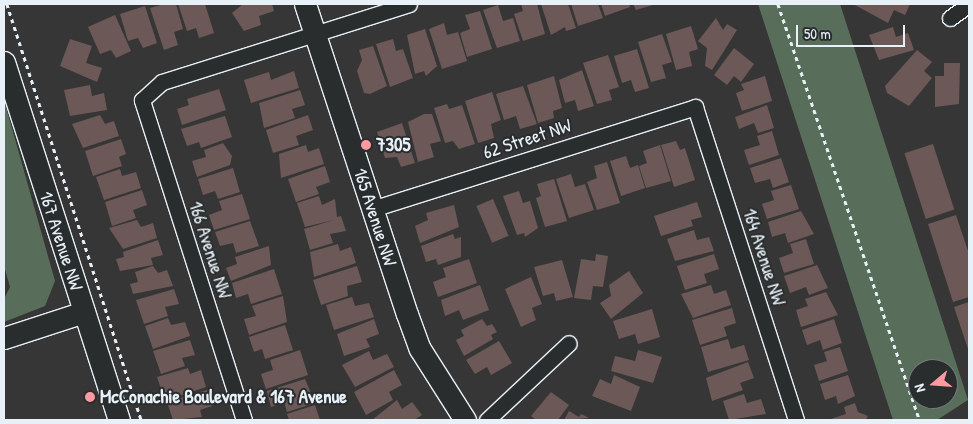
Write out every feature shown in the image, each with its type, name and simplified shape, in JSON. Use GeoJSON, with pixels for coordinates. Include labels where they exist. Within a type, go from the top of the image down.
{"type":"FeatureCollection","features":[{"type":"Feature","properties":{"kind":"street","name":"165 Avenue NW"},"geometry":{"type":"LineString","coordinates":[[305,4],[420,349],[465,420]]}},
{"type":"Feature","properties":{"kind":"street"},"geometry":{"type":"LineString","coordinates":[[314,33],[409,4]]}},
{"type":"Feature","properties":{"kind":"street"},"geometry":{"type":"LineString","coordinates":[[950,18],[969,4]]}},
{"type":"Feature","properties":{"kind":"street","name":"166 Avenue NW"},"geometry":{"type":"LineString","coordinates":[[244,420],[143,109],[147,92],[162,82],[314,33]]}},
{"type":"Feature","properties":{"kind":"street","name":"167 Avenue NW"},"geometry":{"type":"LineString","coordinates":[[4,62],[119,420]]}},
{"type":"Feature","properties":{"kind":"street","name":"62 Street NW"},"geometry":{"type":"LineString","coordinates":[[372,209],[695,107]]}},
{"type":"Feature","properties":{"kind":"street","name":"164 Avenue NW"},"geometry":{"type":"LineString","coordinates":[[695,107],[796,420]]}},
{"type":"Feature","properties":{"kind":"street"},"geometry":{"type":"LineString","coordinates":[[4,338],[84,312]]}},
{"type":"Feature","properties":{"kind":"street"},"geometry":{"type":"LineString","coordinates":[[487,420],[569,343]]}},
{"type":"Feature","properties":{"kind":"path"},"geometry":{"type":"LineString","coordinates":[[7,4],[141,420]]}},
{"type":"Feature","properties":{"kind":"path"},"geometry":{"type":"LineString","coordinates":[[778,4],[920,420]]}},
{"type":"Feature","properties":{"kind":"green space"},"geometry":{"type":"Polygon","coordinates":[[[758,4],[840,4],[955,359],[908,359],[908,409],[954,409],[937,420],[893,420],[758,4]]]}},
{"type":"Feature","properties":{"kind":"green space"},"geometry":{"type":"Polygon","coordinates":[[[4,100],[55,281],[45,306],[4,322],[4,299],[10,287],[4,266],[4,100]]]}},
{"type":"Feature","properties":{"kind":"green space"},"geometry":{"type":"Polygon","coordinates":[[[958,369],[968,400],[958,406],[958,369]]]}},
{"type":"Feature","properties":{"kind":"building"},"geometry":{"type":"Polygon","coordinates":[[[164,4],[176,4],[183,29],[174,32],[178,45],[164,50],[150,8],[164,4]]]}},
{"type":"Feature","properties":{"kind":"building"},"geometry":{"type":"Polygon","coordinates":[[[178,4],[205,4],[214,33],[199,38],[196,28],[187,31],[178,4]]]}},
{"type":"Feature","properties":{"kind":"building"},"geometry":{"type":"Polygon","coordinates":[[[243,4],[272,4],[274,11],[259,16],[261,25],[244,31],[232,13],[243,4]]]}},
{"type":"Feature","properties":{"kind":"building"},"geometry":{"type":"Polygon","coordinates":[[[521,4],[537,4],[545,34],[523,41],[514,14],[523,11],[521,4]]]}},
{"type":"Feature","properties":{"kind":"building"},"geometry":{"type":"Polygon","coordinates":[[[541,4],[568,4],[576,28],[566,31],[565,27],[551,35],[541,4]]]}},
{"type":"Feature","properties":{"kind":"building"},"geometry":{"type":"Polygon","coordinates":[[[571,4],[598,4],[603,18],[578,26],[571,4]]]}},
{"type":"Feature","properties":{"kind":"building"},"geometry":{"type":"Polygon","coordinates":[[[601,4],[629,4],[630,7],[605,16],[601,4]]]}},
{"type":"Feature","properties":{"kind":"building"},"geometry":{"type":"Polygon","coordinates":[[[633,4],[656,4],[636,10],[633,4]]]}},
{"type":"Feature","properties":{"kind":"building"},"geometry":{"type":"Polygon","coordinates":[[[853,4],[910,4],[905,15],[894,10],[888,23],[853,4]]]}},
{"type":"Feature","properties":{"kind":"building"},"geometry":{"type":"Polygon","coordinates":[[[498,5],[503,21],[513,18],[520,41],[497,48],[483,10],[498,5]]]}},
{"type":"Feature","properties":{"kind":"building"},"geometry":{"type":"Polygon","coordinates":[[[145,6],[157,43],[143,48],[138,38],[128,41],[120,14],[145,6]]]}},
{"type":"Feature","properties":{"kind":"building"},"geometry":{"type":"Polygon","coordinates":[[[480,11],[492,49],[467,57],[460,33],[470,29],[465,15],[480,11]]]}},
{"type":"Feature","properties":{"kind":"building"},"geometry":{"type":"Polygon","coordinates":[[[115,15],[131,51],[116,58],[111,50],[100,54],[88,27],[115,15]]]}},
{"type":"Feature","properties":{"kind":"building"},"geometry":{"type":"Polygon","coordinates":[[[716,18],[723,30],[727,24],[737,30],[712,70],[705,66],[707,48],[698,41],[716,18]]]}},
{"type":"Feature","properties":{"kind":"building"},"geometry":{"type":"Polygon","coordinates":[[[444,23],[447,35],[458,32],[467,61],[442,69],[429,29],[444,23]]]}},
{"type":"Feature","properties":{"kind":"building"},"geometry":{"type":"Polygon","coordinates":[[[691,26],[698,49],[689,52],[692,66],[676,70],[666,34],[691,26]]]}},
{"type":"Feature","properties":{"kind":"building"},"geometry":{"type":"Polygon","coordinates":[[[893,27],[896,37],[908,33],[914,50],[879,60],[869,35],[893,27]]]}},
{"type":"Feature","properties":{"kind":"building"},"geometry":{"type":"Polygon","coordinates":[[[425,29],[437,66],[426,76],[424,71],[415,74],[407,35],[425,29]]]}},
{"type":"Feature","properties":{"kind":"building"},"geometry":{"type":"Polygon","coordinates":[[[662,34],[672,62],[662,65],[666,78],[651,82],[638,42],[662,34]]]}},
{"type":"Feature","properties":{"kind":"building"},"geometry":{"type":"Polygon","coordinates":[[[70,39],[92,46],[86,63],[102,68],[97,82],[60,66],[70,39]]]}},
{"type":"Feature","properties":{"kind":"building"},"geometry":{"type":"Polygon","coordinates":[[[393,39],[396,51],[403,49],[413,78],[390,87],[376,44],[393,39]]]}},
{"type":"Feature","properties":{"kind":"building"},"geometry":{"type":"Polygon","coordinates":[[[373,46],[387,86],[370,94],[364,93],[357,71],[362,60],[359,50],[373,46]]]}},
{"type":"Feature","properties":{"kind":"building"},"geometry":{"type":"Polygon","coordinates":[[[734,48],[754,64],[741,82],[734,76],[727,85],[714,75],[734,48]]]}},
{"type":"Feature","properties":{"kind":"building"},"geometry":{"type":"Polygon","coordinates":[[[637,49],[649,88],[635,92],[631,80],[622,83],[614,56],[637,49]]]}},
{"type":"Feature","properties":{"kind":"building"},"geometry":{"type":"Polygon","coordinates":[[[917,50],[932,62],[924,71],[932,78],[909,106],[887,93],[885,86],[917,50]]]}},
{"type":"Feature","properties":{"kind":"building"},"geometry":{"type":"Polygon","coordinates":[[[608,55],[619,87],[609,90],[612,100],[597,104],[583,63],[608,55]]]}},
{"type":"Feature","properties":{"kind":"building"},"geometry":{"type":"Polygon","coordinates":[[[944,63],[960,63],[959,104],[935,107],[935,76],[944,76],[944,63]]]}},
{"type":"Feature","properties":{"kind":"building"},"geometry":{"type":"Polygon","coordinates":[[[582,70],[594,106],[578,111],[575,100],[565,103],[559,80],[582,70]]]}},
{"type":"Feature","properties":{"kind":"building"},"geometry":{"type":"Polygon","coordinates":[[[294,71],[299,88],[251,103],[244,80],[269,72],[271,80],[294,71]]]}},
{"type":"Feature","properties":{"kind":"building"},"geometry":{"type":"Polygon","coordinates":[[[554,76],[562,108],[553,111],[554,118],[538,123],[527,85],[554,76]]]}},
{"type":"Feature","properties":{"kind":"building"},"geometry":{"type":"Polygon","coordinates":[[[765,76],[772,101],[742,111],[736,93],[744,90],[741,84],[765,76]]]}},
{"type":"Feature","properties":{"kind":"building"},"geometry":{"type":"Polygon","coordinates":[[[90,85],[92,96],[104,93],[107,110],[70,116],[64,90],[90,85]]]}},
{"type":"Feature","properties":{"kind":"building"},"geometry":{"type":"Polygon","coordinates":[[[523,86],[537,124],[520,129],[516,116],[504,120],[496,94],[523,86]]]}},
{"type":"Feature","properties":{"kind":"building"},"geometry":{"type":"Polygon","coordinates":[[[219,89],[226,110],[182,125],[177,109],[189,105],[187,99],[219,89]]]}},
{"type":"Feature","properties":{"kind":"building"},"geometry":{"type":"Polygon","coordinates":[[[300,90],[305,105],[292,109],[295,118],[264,128],[259,103],[300,90]]]}},
{"type":"Feature","properties":{"kind":"building"},"geometry":{"type":"Polygon","coordinates":[[[492,92],[501,120],[491,124],[494,138],[478,143],[465,101],[492,92]]]}},
{"type":"Feature","properties":{"kind":"building"},"geometry":{"type":"Polygon","coordinates":[[[447,104],[449,109],[462,105],[475,144],[459,149],[453,141],[445,143],[434,108],[447,104]]]}},
{"type":"Feature","properties":{"kind":"building"},"geometry":{"type":"Polygon","coordinates":[[[767,105],[774,128],[758,133],[754,123],[739,129],[735,117],[767,105]]]}},
{"type":"Feature","properties":{"kind":"building"},"geometry":{"type":"Polygon","coordinates":[[[424,114],[432,114],[441,141],[430,144],[434,157],[418,162],[408,122],[424,114]]]}},
{"type":"Feature","properties":{"kind":"building"},"geometry":{"type":"Polygon","coordinates":[[[100,115],[105,124],[114,121],[119,136],[83,148],[72,124],[100,115]]]}},
{"type":"Feature","properties":{"kind":"building"},"geometry":{"type":"Polygon","coordinates":[[[308,115],[313,130],[296,136],[299,145],[273,153],[266,130],[308,115]]]}},
{"type":"Feature","properties":{"kind":"building"},"geometry":{"type":"Polygon","coordinates":[[[225,116],[232,137],[201,148],[199,142],[187,146],[181,129],[225,116]]]}},
{"type":"Feature","properties":{"kind":"building"},"geometry":{"type":"Polygon","coordinates":[[[402,123],[415,163],[401,167],[397,157],[385,158],[377,132],[402,123]]]}},
{"type":"Feature","properties":{"kind":"building"},"geometry":{"type":"Polygon","coordinates":[[[772,131],[779,155],[749,165],[744,150],[760,145],[757,136],[772,131]]]}},
{"type":"Feature","properties":{"kind":"building"},"geometry":{"type":"Polygon","coordinates":[[[121,139],[126,154],[119,157],[122,166],[93,176],[85,151],[121,139]]]}},
{"type":"Feature","properties":{"kind":"building"},"geometry":{"type":"Polygon","coordinates":[[[676,141],[680,150],[685,148],[695,180],[674,187],[661,145],[676,141]]]}},
{"type":"Feature","properties":{"kind":"building"},"geometry":{"type":"Polygon","coordinates":[[[223,143],[232,156],[230,165],[197,177],[192,161],[206,157],[204,150],[223,143]]]}},
{"type":"Feature","properties":{"kind":"building"},"geometry":{"type":"Polygon","coordinates":[[[933,144],[954,210],[926,219],[904,153],[933,144]]]}},
{"type":"Feature","properties":{"kind":"building"},"geometry":{"type":"Polygon","coordinates":[[[306,145],[308,152],[319,148],[324,164],[281,178],[279,154],[306,145]]]}},
{"type":"Feature","properties":{"kind":"building"},"geometry":{"type":"Polygon","coordinates":[[[660,145],[671,181],[646,188],[639,166],[647,163],[643,151],[660,145]]]}},
{"type":"Feature","properties":{"kind":"building"},"geometry":{"type":"Polygon","coordinates":[[[626,156],[630,168],[638,165],[645,188],[621,196],[610,161],[626,156]]]}},
{"type":"Feature","properties":{"kind":"building"},"geometry":{"type":"Polygon","coordinates":[[[781,158],[789,182],[773,188],[770,179],[755,183],[750,168],[781,158]]]}},
{"type":"Feature","properties":{"kind":"building"},"geometry":{"type":"Polygon","coordinates":[[[607,162],[620,203],[597,210],[587,182],[597,178],[594,166],[607,162]]]}},
{"type":"Feature","properties":{"kind":"building"},"geometry":{"type":"Polygon","coordinates":[[[325,166],[330,182],[316,187],[319,194],[296,202],[288,179],[325,166]]]}},
{"type":"Feature","properties":{"kind":"building"},"geometry":{"type":"Polygon","coordinates":[[[233,168],[240,192],[218,199],[215,191],[203,195],[198,179],[233,168]]]}},
{"type":"Feature","properties":{"kind":"building"},"geometry":{"type":"Polygon","coordinates":[[[120,169],[122,176],[136,172],[141,188],[104,200],[96,177],[120,169]]]}},
{"type":"Feature","properties":{"kind":"building"},"geometry":{"type":"Polygon","coordinates":[[[571,174],[575,187],[585,184],[594,210],[569,218],[556,179],[571,174]]]}},
{"type":"Feature","properties":{"kind":"building"},"geometry":{"type":"Polygon","coordinates":[[[554,179],[567,221],[545,227],[536,198],[541,196],[537,184],[554,179]]]}},
{"type":"Feature","properties":{"kind":"building"},"geometry":{"type":"Polygon","coordinates":[[[791,185],[799,209],[767,219],[762,204],[774,200],[771,191],[791,185]]]}},
{"type":"Feature","properties":{"kind":"building"},"geometry":{"type":"Polygon","coordinates":[[[142,190],[147,205],[133,210],[136,218],[112,226],[105,202],[142,190]]]}},
{"type":"Feature","properties":{"kind":"building"},"geometry":{"type":"Polygon","coordinates":[[[519,191],[523,203],[530,201],[538,228],[525,237],[524,233],[517,235],[503,196],[519,191]]]}},
{"type":"Feature","properties":{"kind":"building"},"geometry":{"type":"Polygon","coordinates":[[[242,194],[250,219],[214,230],[209,215],[222,210],[219,201],[242,194]]]}},
{"type":"Feature","properties":{"kind":"building"},"geometry":{"type":"Polygon","coordinates":[[[319,196],[322,205],[335,199],[337,217],[341,216],[346,231],[330,234],[333,243],[310,250],[304,229],[334,220],[305,227],[297,203],[319,196]]]}},
{"type":"Feature","properties":{"kind":"building"},"geometry":{"type":"Polygon","coordinates":[[[493,199],[509,236],[492,243],[476,206],[493,199]]]}},
{"type":"Feature","properties":{"kind":"building"},"geometry":{"type":"Polygon","coordinates":[[[697,202],[702,217],[691,220],[693,226],[661,236],[654,216],[697,202]]]}},
{"type":"Feature","properties":{"kind":"building"},"geometry":{"type":"Polygon","coordinates":[[[454,205],[459,227],[420,243],[415,226],[428,220],[426,213],[454,205]]]}},
{"type":"Feature","properties":{"kind":"building"},"geometry":{"type":"Polygon","coordinates":[[[801,211],[814,234],[788,243],[785,233],[772,237],[768,222],[801,211]]]}},
{"type":"Feature","properties":{"kind":"building"},"geometry":{"type":"Polygon","coordinates":[[[956,215],[969,254],[969,297],[953,302],[928,224],[956,215]]]}},
{"type":"Feature","properties":{"kind":"building"},"geometry":{"type":"Polygon","coordinates":[[[137,220],[141,227],[153,223],[157,238],[123,249],[109,228],[137,220]]]}},
{"type":"Feature","properties":{"kind":"building"},"geometry":{"type":"Polygon","coordinates":[[[250,221],[259,246],[236,253],[233,243],[220,246],[215,232],[250,221]]]}},
{"type":"Feature","properties":{"kind":"building"},"geometry":{"type":"Polygon","coordinates":[[[694,230],[697,240],[709,237],[714,251],[675,261],[667,239],[694,230]]]}},
{"type":"Feature","properties":{"kind":"building"},"geometry":{"type":"Polygon","coordinates":[[[453,234],[455,239],[461,237],[461,257],[438,265],[436,259],[426,262],[421,246],[453,234]]]}},
{"type":"Feature","properties":{"kind":"building"},"geometry":{"type":"Polygon","coordinates":[[[806,239],[814,264],[784,273],[779,258],[793,253],[790,244],[806,239]]]}},
{"type":"Feature","properties":{"kind":"building"},"geometry":{"type":"Polygon","coordinates":[[[158,240],[163,255],[151,258],[153,265],[120,271],[116,259],[124,257],[123,252],[158,240]]]}},
{"type":"Feature","properties":{"kind":"building"},"geometry":{"type":"Polygon","coordinates":[[[338,244],[340,251],[351,247],[356,263],[314,277],[310,252],[338,244]]]}},
{"type":"Feature","properties":{"kind":"building"},"geometry":{"type":"Polygon","coordinates":[[[269,246],[271,265],[231,281],[226,268],[237,264],[235,257],[269,246]]]}},
{"type":"Feature","properties":{"kind":"building"},"geometry":{"type":"Polygon","coordinates":[[[596,254],[608,256],[603,287],[593,286],[591,300],[574,298],[581,259],[595,261],[596,254]]]}},
{"type":"Feature","properties":{"kind":"building"},"geometry":{"type":"Polygon","coordinates":[[[714,254],[719,269],[704,274],[707,283],[685,290],[677,266],[714,254]]]}},
{"type":"Feature","properties":{"kind":"building"},"geometry":{"type":"Polygon","coordinates":[[[469,259],[477,283],[438,297],[433,282],[446,277],[443,268],[469,259]]]}},
{"type":"Feature","properties":{"kind":"building"},"geometry":{"type":"Polygon","coordinates":[[[562,260],[573,297],[556,301],[554,293],[543,296],[534,267],[562,260]]]}},
{"type":"Feature","properties":{"kind":"building"},"geometry":{"type":"Polygon","coordinates":[[[817,265],[828,288],[809,295],[806,287],[790,293],[784,276],[817,265]]]}},
{"type":"Feature","properties":{"kind":"building"},"geometry":{"type":"Polygon","coordinates":[[[153,266],[158,273],[167,270],[173,286],[133,294],[130,284],[138,282],[135,272],[153,266]]]}},
{"type":"Feature","properties":{"kind":"building"},"geometry":{"type":"Polygon","coordinates":[[[357,266],[362,282],[347,286],[348,296],[321,305],[313,280],[357,266]]]}},
{"type":"Feature","properties":{"kind":"building"},"geometry":{"type":"Polygon","coordinates":[[[274,269],[282,294],[251,304],[248,294],[236,298],[232,283],[274,269]]]}},
{"type":"Feature","properties":{"kind":"building"},"geometry":{"type":"Polygon","coordinates":[[[629,271],[643,293],[611,319],[600,303],[611,296],[609,285],[629,271]]]}},
{"type":"Feature","properties":{"kind":"building"},"geometry":{"type":"Polygon","coordinates":[[[531,277],[542,304],[532,308],[536,320],[521,327],[505,289],[531,277]]]}},
{"type":"Feature","properties":{"kind":"building"},"geometry":{"type":"Polygon","coordinates":[[[480,285],[489,310],[463,320],[459,310],[445,316],[441,300],[480,285]]]}},
{"type":"Feature","properties":{"kind":"building"},"geometry":{"type":"Polygon","coordinates":[[[711,285],[714,294],[726,290],[731,305],[693,318],[681,294],[711,285]]]}},
{"type":"Feature","properties":{"kind":"building"},"geometry":{"type":"Polygon","coordinates":[[[174,289],[179,304],[165,307],[168,316],[144,324],[136,300],[174,289]]]}},
{"type":"Feature","properties":{"kind":"building"},"geometry":{"type":"Polygon","coordinates":[[[826,292],[838,315],[801,327],[796,310],[808,306],[805,299],[826,292]]]}},
{"type":"Feature","properties":{"kind":"building"},"geometry":{"type":"Polygon","coordinates":[[[283,296],[287,322],[249,335],[244,319],[256,316],[252,306],[283,296]]]}},
{"type":"Feature","properties":{"kind":"building"},"geometry":{"type":"Polygon","coordinates":[[[352,297],[355,306],[369,303],[374,317],[334,330],[326,305],[352,297]]]}},
{"type":"Feature","properties":{"kind":"building"},"geometry":{"type":"Polygon","coordinates":[[[969,302],[969,352],[954,307],[969,302]]]}},
{"type":"Feature","properties":{"kind":"building"},"geometry":{"type":"Polygon","coordinates":[[[732,308],[736,323],[724,327],[727,336],[700,345],[692,320],[732,308]]]}},
{"type":"Feature","properties":{"kind":"building"},"geometry":{"type":"Polygon","coordinates":[[[652,309],[660,337],[638,344],[635,334],[619,339],[613,321],[652,309]]]}},
{"type":"Feature","properties":{"kind":"building"},"geometry":{"type":"Polygon","coordinates":[[[168,318],[171,325],[185,322],[190,336],[153,349],[145,326],[168,318]]]}},
{"type":"Feature","properties":{"kind":"building"},"geometry":{"type":"Polygon","coordinates":[[[374,319],[379,334],[366,339],[370,347],[344,356],[337,334],[374,319]]]}},
{"type":"Feature","properties":{"kind":"building"},"geometry":{"type":"Polygon","coordinates":[[[482,319],[487,326],[492,324],[497,332],[491,335],[493,339],[464,356],[456,340],[464,336],[461,330],[482,319]]]}},
{"type":"Feature","properties":{"kind":"building"},"geometry":{"type":"Polygon","coordinates":[[[834,319],[842,343],[823,350],[820,340],[807,345],[802,330],[834,319]]]}},
{"type":"Feature","properties":{"kind":"building"},"geometry":{"type":"Polygon","coordinates":[[[285,325],[293,350],[265,359],[262,349],[254,352],[249,337],[285,325]]]}},
{"type":"Feature","properties":{"kind":"building"},"geometry":{"type":"Polygon","coordinates":[[[728,339],[731,349],[744,345],[749,360],[708,372],[701,347],[728,339]]]}},
{"type":"Feature","properties":{"kind":"building"},"geometry":{"type":"Polygon","coordinates":[[[190,340],[195,355],[182,358],[185,366],[161,374],[153,351],[190,340]]]}},
{"type":"Feature","properties":{"kind":"building"},"geometry":{"type":"Polygon","coordinates":[[[499,341],[512,363],[491,375],[487,367],[475,374],[466,360],[499,341]]]}},
{"type":"Feature","properties":{"kind":"building"},"geometry":{"type":"Polygon","coordinates":[[[840,347],[848,371],[819,381],[814,365],[827,361],[824,352],[840,347]]]}},
{"type":"Feature","properties":{"kind":"building"},"geometry":{"type":"Polygon","coordinates":[[[300,350],[308,375],[266,389],[261,374],[273,370],[270,360],[300,350]]]}},
{"type":"Feature","properties":{"kind":"building"},"geometry":{"type":"Polygon","coordinates":[[[638,350],[662,357],[653,383],[611,371],[615,356],[635,361],[638,350]]]}},
{"type":"Feature","properties":{"kind":"building"},"geometry":{"type":"Polygon","coordinates":[[[369,351],[373,360],[387,354],[394,367],[355,387],[342,365],[369,351]]]}},
{"type":"Feature","properties":{"kind":"building"},"geometry":{"type":"Polygon","coordinates":[[[748,362],[754,378],[740,383],[743,390],[712,401],[706,378],[748,362]]]}},
{"type":"Feature","properties":{"kind":"building"},"geometry":{"type":"Polygon","coordinates":[[[188,368],[190,374],[201,370],[206,387],[165,401],[157,377],[188,368]]]}},
{"type":"Feature","properties":{"kind":"building"},"geometry":{"type":"Polygon","coordinates":[[[394,370],[402,385],[389,392],[393,400],[366,415],[354,392],[394,370]]]}},
{"type":"Feature","properties":{"kind":"building"},"geometry":{"type":"Polygon","coordinates":[[[614,375],[640,387],[631,411],[592,396],[600,379],[611,384],[614,375]]]}},
{"type":"Feature","properties":{"kind":"building"},"geometry":{"type":"Polygon","coordinates":[[[848,375],[855,396],[838,404],[836,396],[825,400],[820,384],[848,375]]]}},
{"type":"Feature","properties":{"kind":"building"},"geometry":{"type":"Polygon","coordinates":[[[305,379],[315,403],[287,412],[284,402],[271,407],[267,391],[305,379]]]}},
{"type":"Feature","properties":{"kind":"building"},"geometry":{"type":"Polygon","coordinates":[[[207,390],[212,406],[200,410],[202,417],[173,420],[167,402],[207,390]]]}},
{"type":"Feature","properties":{"kind":"building"},"geometry":{"type":"Polygon","coordinates":[[[551,392],[569,405],[558,420],[536,420],[531,416],[551,392]]]}},
{"type":"Feature","properties":{"kind":"building"},"geometry":{"type":"Polygon","coordinates":[[[744,394],[747,403],[761,399],[766,414],[729,420],[723,401],[744,394]]]}},
{"type":"Feature","properties":{"kind":"building"},"geometry":{"type":"Polygon","coordinates":[[[397,400],[402,409],[412,402],[422,415],[414,420],[372,420],[397,400]]]}},
{"type":"Feature","properties":{"kind":"building"},"geometry":{"type":"Polygon","coordinates":[[[855,403],[858,412],[868,416],[866,420],[828,420],[846,414],[844,407],[855,403]]]}},
{"type":"Feature","properties":{"kind":"building"},"geometry":{"type":"Polygon","coordinates":[[[315,405],[320,420],[289,420],[287,414],[315,405]]]}},
{"type":"Feature","properties":{"kind":"building"},"geometry":{"type":"Polygon","coordinates":[[[569,411],[579,417],[581,414],[589,418],[564,420],[569,411]]]}},
{"type":"Feature","properties":{"kind":"place","name":"7305"},"geometry":{"type":"Point","coordinates":[366,145]}},
{"type":"Feature","properties":{"kind":"place","name":"McConachie Boulevard & 167 Avenue"},"geometry":{"type":"Point","coordinates":[90,397]}}]}
